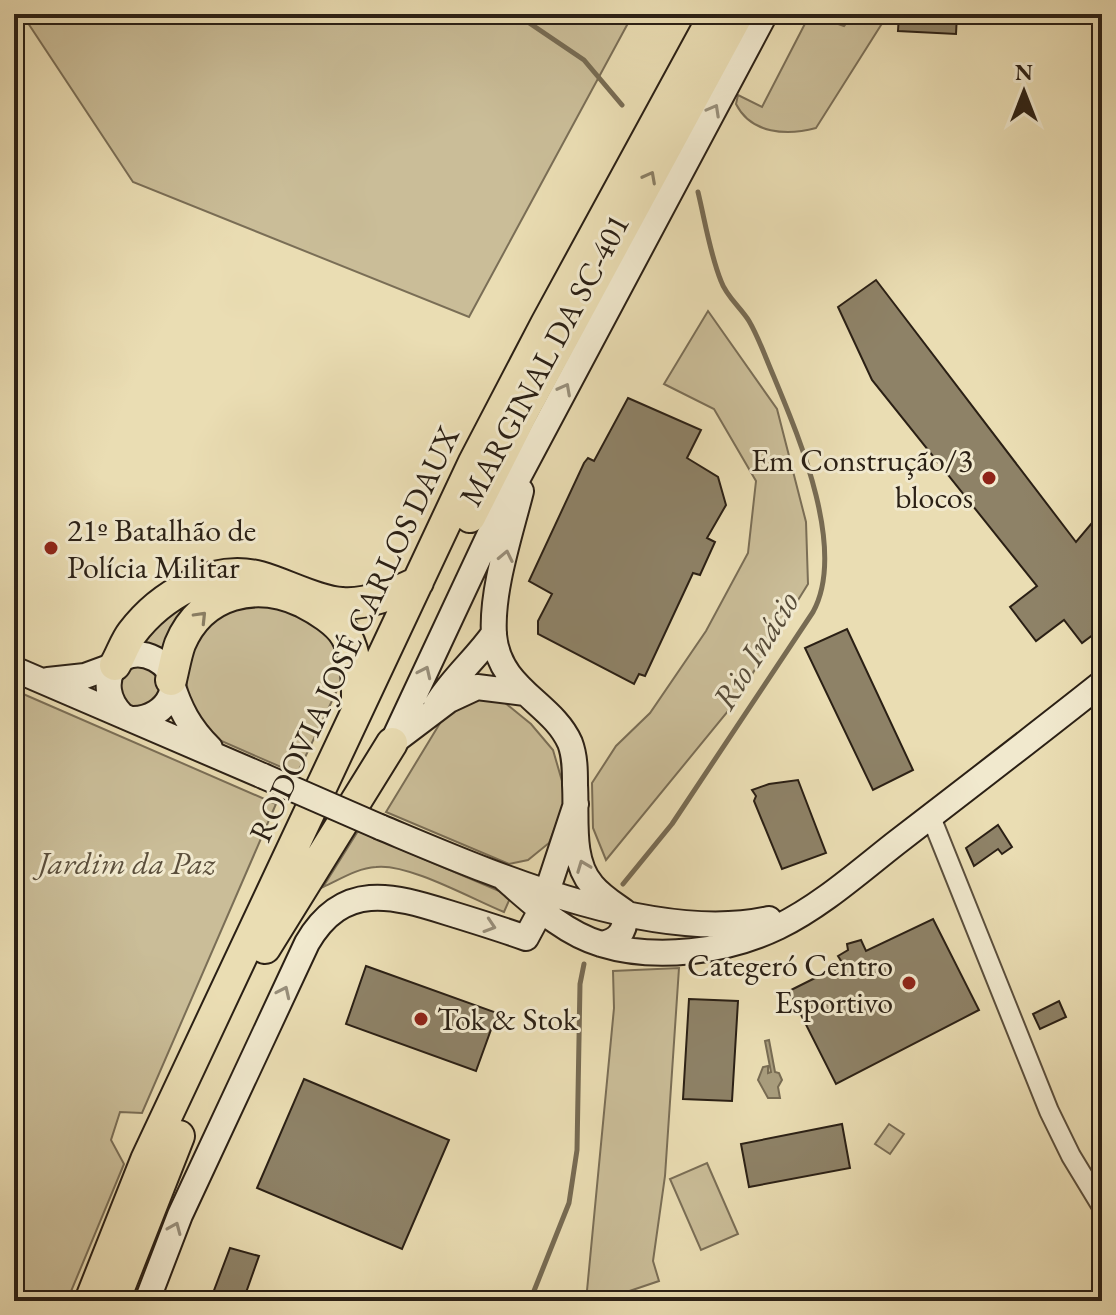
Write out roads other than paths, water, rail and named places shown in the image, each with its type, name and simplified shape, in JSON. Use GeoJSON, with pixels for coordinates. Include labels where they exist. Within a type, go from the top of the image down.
{"type":"FeatureCollection","features":[{"type":"Feature","properties":{"kind":"highway","name":"RODOVIA JOSÉ CARLOS DAUX"},"geometry":{"type":"LineString","coordinates":[[90,1301],[146,1160],[474,462],[715,14]]}},
{"type":"Feature","properties":{"kind":"highway","name":"RODOVIA JOSÉ CARLOS DAUX"},"geometry":{"type":"LineString","coordinates":[[114,1301],[174,1147],[265,948],[518,422],[738,14]]}},
{"type":"Feature","properties":{"kind":"highway"},"geometry":{"type":"LineString","coordinates":[[115,665],[130,635],[152,611],[208,578],[234,574],[257,576],[339,604],[361,603],[418,582]]}},
{"type":"Feature","properties":{"kind":"highway"},"geometry":{"type":"LineString","coordinates":[[171,680],[181,643],[201,616],[235,593],[264,591],[289,596],[314,607],[346,634],[355,665],[357,710]]}},
{"type":"Feature","properties":{"kind":"highway"},"geometry":{"type":"LineString","coordinates":[[265,948],[392,743]]}},
{"type":"Feature","properties":{"kind":"main road","name":"MARGINAL DA SC-401"},"geometry":{"type":"LineString","coordinates":[[392,743],[474,564],[765,14]]}},
{"type":"Feature","properties":{"kind":"main road"},"geometry":{"type":"LineString","coordinates":[[529,458],[498,593],[494,633],[500,659],[525,693],[558,725],[569,741],[574,759],[578,854],[582,871],[591,885],[625,912]]}},
{"type":"Feature","properties":{"kind":"main road"},"geometry":{"type":"LineString","coordinates":[[432,713],[453,679],[494,633]]}},
{"type":"Feature","properties":{"kind":"main road"},"geometry":{"type":"LineString","coordinates":[[41,680],[85,676],[133,655],[152,657],[167,670],[189,724],[221,758]]}},
{"type":"Feature","properties":{"kind":"main road"},"geometry":{"type":"LineString","coordinates":[[115,665],[108,677],[107,691],[112,705],[127,717],[153,716],[162,710],[169,701],[171,680]]}},
{"type":"Feature","properties":{"kind":"main road"},"geometry":{"type":"LineString","coordinates":[[14,669],[530,892],[696,924],[745,924],[769,919],[825,896]]}},
{"type":"Feature","properties":{"kind":"main road"},"geometry":{"type":"LineString","coordinates":[[530,892],[564,927],[601,944],[635,952],[700,949],[748,939],[778,927],[825,896],[1102,683]]}},
{"type":"Feature","properties":{"kind":"main road"},"geometry":{"type":"LineString","coordinates":[[392,743],[457,696],[477,687],[525,693]]}},
{"type":"Feature","properties":{"kind":"main road"},"geometry":{"type":"LineString","coordinates":[[147,1301],[180,1215],[307,943],[324,918],[348,903],[364,898],[392,897],[526,938],[530,892],[556,860],[576,804]]}},
{"type":"Feature","properties":{"kind":"main road"},"geometry":{"type":"LineString","coordinates":[[601,944],[619,937],[624,929],[625,912]]}},
{"type":"Feature","properties":{"kind":"main road"},"geometry":{"type":"LineString","coordinates":[[656,953],[651,944],[653,928],[669,920]]}},
{"type":"Feature","properties":{"kind":"street"},"geometry":{"type":"LineString","coordinates":[[931,817],[1049,1111],[1071,1156],[1102,1206]]}},
{"type":"Feature","properties":{"kind":"waterway","name":"Rio Inácio"},"geometry":{"type":"LineString","coordinates":[[516,14],[584,60],[622,105]]}},
{"type":"Feature","properties":{"kind":"waterway","name":"Rio Inácio"},"geometry":{"type":"LineString","coordinates":[[623,884],[672,824],[813,612],[822,587],[825,558],[822,526],[806,461],[756,334],[721,281],[698,192]]}},
{"type":"Feature","properties":{"kind":"waterway","name":"Rio Inácio"},"geometry":{"type":"LineString","coordinates":[[530,1301],[569,1203],[577,1150],[580,984],[584,964]]}},
{"type":"Feature","properties":{"kind":"place","name":"Em Construção/3 blocos"},"geometry":{"type":"Point","coordinates":[989,478]}},
{"type":"Feature","properties":{"kind":"place","name":"21º Batalhão de Polícia Militar"},"geometry":{"type":"Point","coordinates":[51,548]}},
{"type":"Feature","properties":{"kind":"place","name":"Categeró Centro Esportivo"},"geometry":{"type":"Point","coordinates":[909,983]}},
{"type":"Feature","properties":{"kind":"place","name":"Tok & Stok"},"geometry":{"type":"Point","coordinates":[421,1019]}},
{"type":"Feature","properties":{"kind":"park label","name":"Jardim da Paz"},"geometry":{"type":"Point","coordinates":[127,863]}}]}
